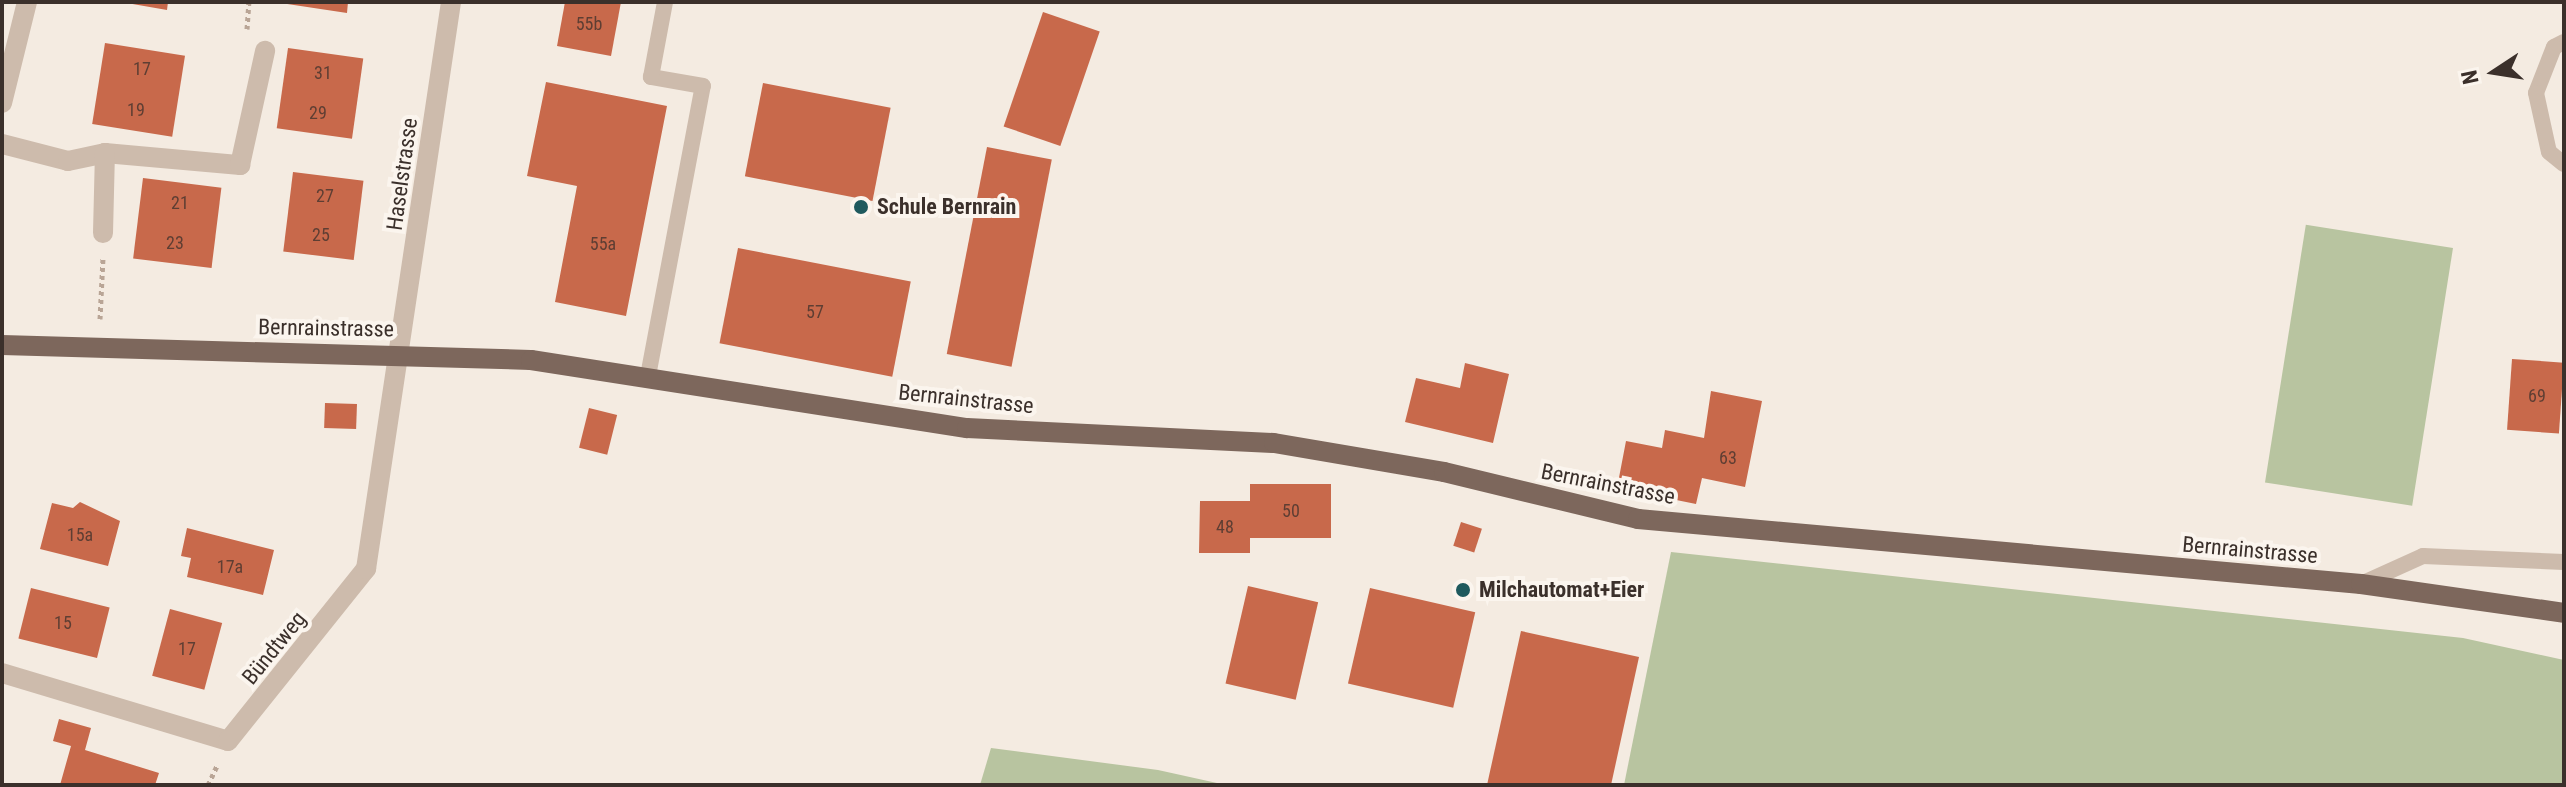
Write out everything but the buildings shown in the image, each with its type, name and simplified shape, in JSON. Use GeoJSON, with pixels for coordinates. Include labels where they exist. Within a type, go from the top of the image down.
{"type":"FeatureCollection","features":[{"type":"Feature","properties":{"kind":"main road","name":"Bernrainstrasse"},"geometry":{"type":"LineString","coordinates":[[2,345],[400,353],[531,360],[967,428],[1274,443],[1444,472],[1638,519],[2361,584],[2564,613]]}},
{"type":"Feature","properties":{"kind":"street"},"geometry":{"type":"LineString","coordinates":[[2,103],[27,2]]}},
{"type":"Feature","properties":{"kind":"street","name":"Haselstrasse"},"geometry":{"type":"LineString","coordinates":[[400,353],[451,2]]}},
{"type":"Feature","properties":{"kind":"street"},"geometry":{"type":"LineString","coordinates":[[2,144],[68,161],[105,153],[240,165],[265,51]]}},
{"type":"Feature","properties":{"kind":"street"},"geometry":{"type":"LineString","coordinates":[[103,233],[105,153]]}},
{"type":"Feature","properties":{"kind":"street","name":"Bündtweg"},"geometry":{"type":"LineString","coordinates":[[2,673],[228,741],[366,569],[400,353]]}},
{"type":"Feature","properties":{"kind":"lane"},"geometry":{"type":"LineString","coordinates":[[648,376],[703,86],[651,77],[665,2]]}},
{"type":"Feature","properties":{"kind":"lane"},"geometry":{"type":"LineString","coordinates":[[2564,42],[2554,47],[2536,93],[2549,152],[2564,164]]}},
{"type":"Feature","properties":{"kind":"lane"},"geometry":{"type":"LineString","coordinates":[[2361,584],[2423,556],[2564,562]]}},
{"type":"Feature","properties":{"kind":"path"},"geometry":{"type":"LineString","coordinates":[[99,348],[103,233]]}},
{"type":"Feature","properties":{"kind":"green space"},"geometry":{"type":"Polygon","coordinates":[[[2306,225],[2453,248],[2412,506],[2265,482],[2306,225]]]}},
{"type":"Feature","properties":{"kind":"green space"},"geometry":{"type":"Polygon","coordinates":[[[1671,552],[2463,638],[2564,660],[2564,785],[1624,785],[1671,552]]]}},
{"type":"Feature","properties":{"kind":"green space"},"geometry":{"type":"Polygon","coordinates":[[[991,748],[1158,770],[1226,785],[980,785],[991,748]]]}},
{"type":"Feature","properties":{"kind":"place","name":"Schule Bernrain"},"geometry":{"type":"Point","coordinates":[861,207]}},
{"type":"Feature","properties":{"kind":"place","name":"Milchautomat+Eier"},"geometry":{"type":"Point","coordinates":[1463,590]}}]}
